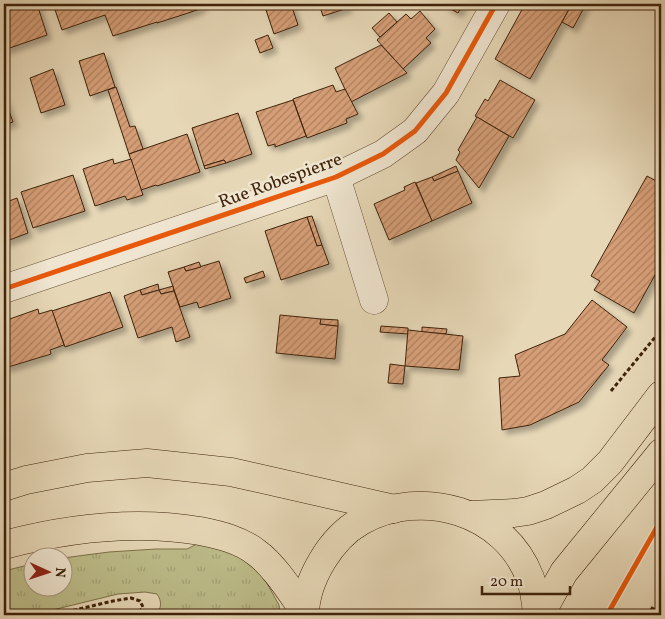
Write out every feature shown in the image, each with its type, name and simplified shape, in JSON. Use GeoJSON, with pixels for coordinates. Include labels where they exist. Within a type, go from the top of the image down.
{"type":"FeatureCollection","features":[{"type":"Feature","properties":{"kind":"main road"},"geometry":{"type":"LineString","coordinates":[[470,515],[528,512],[576,490],[592,480],[610,462],[661,394]]}},
{"type":"Feature","properties":{"kind":"main road"},"geometry":{"type":"LineString","coordinates":[[539,615],[564,572],[661,453]]}},
{"type":"Feature","properties":{"kind":"main road"},"geometry":{"type":"LineString","coordinates":[[4,487],[26,480],[87,468],[147,463],[231,472],[394,508]]}},
{"type":"Feature","properties":{"kind":"main road"},"geometry":{"type":"LineString","coordinates":[[305,614],[308,591],[316,572],[328,551],[341,537],[359,522],[375,514],[394,508],[432,506],[448,508],[470,515],[501,535],[521,560],[530,577],[539,615]]}},
{"type":"Feature","properties":{"kind":"main road"},"geometry":{"type":"LineString","coordinates":[[4,545],[37,537],[108,526],[163,526],[224,536],[258,553],[286,586],[305,614]]}},
{"type":"Feature","properties":{"kind":"street","name":"Rue Robespierre"},"geometry":{"type":"LineString","coordinates":[[4,289],[336,177],[383,154],[415,131],[446,93],[496,4]]}},
{"type":"Feature","properties":{"kind":"street"},"geometry":{"type":"LineString","coordinates":[[336,177],[374,300]]}},
{"type":"Feature","properties":{"kind":"path"},"geometry":{"type":"LineString","coordinates":[[611,391],[661,330]]}},
{"type":"Feature","properties":{"kind":"path"},"geometry":{"type":"LineString","coordinates":[[54,615],[131,598],[140,601],[143,607],[139,612],[128,615]]}},
{"type":"Feature","properties":{"kind":"green space"},"geometry":{"type":"Polygon","coordinates":[[[206,542],[245,557],[264,578],[279,605],[280,615],[155,615],[160,608],[159,597],[157,594],[145,592],[118,594],[32,615],[4,615],[4,571],[22,566],[22,596],[72,596],[72,557],[109,552],[187,549],[206,542]]]}},
{"type":"Feature","properties":{"kind":"building"},"geometry":{"type":"Polygon","coordinates":[[[4,4],[5,6],[37,4],[47,35],[4,50],[4,4]]]}},
{"type":"Feature","properties":{"kind":"building"},"geometry":{"type":"Polygon","coordinates":[[[53,4],[208,4],[200,6],[200,9],[113,36],[105,15],[62,30],[53,4]]]}},
{"type":"Feature","properties":{"kind":"building"},"geometry":{"type":"Polygon","coordinates":[[[264,4],[291,4],[298,25],[274,34],[264,4]]]}},
{"type":"Feature","properties":{"kind":"building"},"geometry":{"type":"Polygon","coordinates":[[[319,4],[346,4],[348,8],[323,16],[319,4]]]}},
{"type":"Feature","properties":{"kind":"building"},"geometry":{"type":"Polygon","coordinates":[[[442,4],[463,4],[458,13],[442,4]]]}},
{"type":"Feature","properties":{"kind":"building"},"geometry":{"type":"Polygon","coordinates":[[[525,4],[572,4],[530,79],[495,59],[525,4]]]}},
{"type":"Feature","properties":{"kind":"building"},"geometry":{"type":"Polygon","coordinates":[[[572,4],[586,4],[573,28],[562,22],[572,4]]]}},
{"type":"Feature","properties":{"kind":"building"},"geometry":{"type":"Polygon","coordinates":[[[420,11],[435,29],[426,38],[431,43],[403,69],[377,40],[406,14],[411,19],[420,11]]]}},
{"type":"Feature","properties":{"kind":"building"},"geometry":{"type":"Polygon","coordinates":[[[389,13],[397,22],[380,37],[372,28],[389,13]]]}},
{"type":"Feature","properties":{"kind":"building"},"geometry":{"type":"Polygon","coordinates":[[[268,35],[273,48],[260,53],[255,40],[268,35]]]}},
{"type":"Feature","properties":{"kind":"building"},"geometry":{"type":"Polygon","coordinates":[[[381,45],[407,73],[351,102],[335,68],[381,45]]]}},
{"type":"Feature","properties":{"kind":"building"},"geometry":{"type":"Polygon","coordinates":[[[104,53],[115,87],[90,96],[79,61],[104,53]]]}},
{"type":"Feature","properties":{"kind":"building"},"geometry":{"type":"Polygon","coordinates":[[[53,69],[65,105],[41,113],[30,78],[53,69]]]}},
{"type":"Feature","properties":{"kind":"building"},"geometry":{"type":"Polygon","coordinates":[[[500,80],[535,100],[513,138],[475,116],[485,99],[488,101],[500,80]]]}},
{"type":"Feature","properties":{"kind":"building"},"geometry":{"type":"Polygon","coordinates":[[[333,85],[336,92],[345,89],[358,114],[346,119],[347,123],[307,138],[293,99],[333,85]]]}},
{"type":"Feature","properties":{"kind":"building"},"geometry":{"type":"Polygon","coordinates":[[[116,87],[130,127],[135,126],[143,149],[129,154],[108,90],[116,87]]]}},
{"type":"Feature","properties":{"kind":"building"},"geometry":{"type":"Polygon","coordinates":[[[4,97],[13,122],[4,125],[4,97]]]}},
{"type":"Feature","properties":{"kind":"building"},"geometry":{"type":"Polygon","coordinates":[[[293,100],[306,136],[275,147],[275,144],[268,146],[256,112],[293,100]]]}},
{"type":"Feature","properties":{"kind":"building"},"geometry":{"type":"Polygon","coordinates":[[[238,113],[252,154],[226,163],[224,160],[204,166],[192,128],[238,113]]]}},
{"type":"Feature","properties":{"kind":"building"},"geometry":{"type":"Polygon","coordinates":[[[477,117],[509,136],[479,188],[456,160],[460,152],[458,150],[477,117]]]}},
{"type":"Feature","properties":{"kind":"building"},"geometry":{"type":"Polygon","coordinates":[[[187,134],[200,172],[141,190],[129,154],[187,134]]]}},
{"type":"Feature","properties":{"kind":"building"},"geometry":{"type":"Polygon","coordinates":[[[113,159],[114,164],[131,159],[143,195],[127,200],[125,196],[95,206],[83,169],[113,159]]]}},
{"type":"Feature","properties":{"kind":"building"},"geometry":{"type":"Polygon","coordinates":[[[224,160],[226,163],[205,169],[204,166],[224,160]]]}},
{"type":"Feature","properties":{"kind":"building"},"geometry":{"type":"Polygon","coordinates":[[[456,166],[458,171],[434,181],[432,177],[456,166]]]}},
{"type":"Feature","properties":{"kind":"building"},"geometry":{"type":"Polygon","coordinates":[[[458,171],[472,203],[432,221],[416,183],[432,177],[434,181],[458,171]]]}},
{"type":"Feature","properties":{"kind":"building"},"geometry":{"type":"Polygon","coordinates":[[[73,175],[85,211],[33,228],[21,192],[73,175]]]}},
{"type":"Feature","properties":{"kind":"building"},"geometry":{"type":"Polygon","coordinates":[[[647,176],[661,182],[661,264],[634,313],[594,290],[600,281],[591,276],[647,176]]]}},
{"type":"Feature","properties":{"kind":"building"},"geometry":{"type":"Polygon","coordinates":[[[415,182],[432,221],[389,240],[374,204],[405,190],[404,187],[415,182]]]}},
{"type":"Feature","properties":{"kind":"building"},"geometry":{"type":"Polygon","coordinates":[[[17,198],[28,233],[4,242],[4,203],[17,198]]]}},
{"type":"Feature","properties":{"kind":"building"},"geometry":{"type":"Polygon","coordinates":[[[312,216],[322,245],[317,246],[307,217],[312,216]]]}},
{"type":"Feature","properties":{"kind":"building"},"geometry":{"type":"Polygon","coordinates":[[[307,217],[317,246],[322,245],[329,264],[281,280],[265,231],[307,217]]]}},
{"type":"Feature","properties":{"kind":"building"},"geometry":{"type":"Polygon","coordinates":[[[219,261],[231,298],[199,308],[197,302],[180,307],[168,272],[184,267],[186,271],[219,261]]]}},
{"type":"Feature","properties":{"kind":"building"},"geometry":{"type":"Polygon","coordinates":[[[199,262],[201,267],[186,271],[184,267],[199,262]]]}},
{"type":"Feature","properties":{"kind":"building"},"geometry":{"type":"Polygon","coordinates":[[[263,271],[265,277],[246,283],[244,278],[263,271]]]}},
{"type":"Feature","properties":{"kind":"building"},"geometry":{"type":"Polygon","coordinates":[[[158,284],[159,290],[142,295],[140,290],[158,284]]]}},
{"type":"Feature","properties":{"kind":"building"},"geometry":{"type":"Polygon","coordinates":[[[173,286],[174,291],[161,294],[159,290],[173,286]]]}},
{"type":"Feature","properties":{"kind":"building"},"geometry":{"type":"Polygon","coordinates":[[[140,290],[142,295],[159,290],[161,294],[174,291],[190,337],[176,342],[172,327],[138,338],[124,296],[140,290]]]}},
{"type":"Feature","properties":{"kind":"building"},"geometry":{"type":"Polygon","coordinates":[[[110,292],[123,327],[65,347],[52,311],[110,292]]]}},
{"type":"Feature","properties":{"kind":"building"},"geometry":{"type":"Polygon","coordinates":[[[592,300],[627,327],[602,360],[609,365],[579,402],[530,425],[502,430],[499,378],[520,376],[515,355],[565,334],[592,300]]]}},
{"type":"Feature","properties":{"kind":"building"},"geometry":{"type":"Polygon","coordinates":[[[38,309],[39,314],[52,310],[64,345],[50,350],[51,354],[5,368],[4,321],[38,309]]]}},
{"type":"Feature","properties":{"kind":"building"},"geometry":{"type":"Polygon","coordinates":[[[280,315],[321,319],[320,324],[338,326],[335,359],[276,353],[280,315]]]}},
{"type":"Feature","properties":{"kind":"building"},"geometry":{"type":"Polygon","coordinates":[[[321,319],[338,320],[338,326],[320,324],[321,319]]]}},
{"type":"Feature","properties":{"kind":"building"},"geometry":{"type":"Polygon","coordinates":[[[381,326],[408,328],[408,334],[380,332],[381,326]]]}},
{"type":"Feature","properties":{"kind":"building"},"geometry":{"type":"Polygon","coordinates":[[[422,327],[447,329],[446,334],[422,332],[422,327]]]}},
{"type":"Feature","properties":{"kind":"building"},"geometry":{"type":"Polygon","coordinates":[[[408,330],[463,336],[459,370],[405,366],[408,330]]]}},
{"type":"Feature","properties":{"kind":"building"},"geometry":{"type":"Polygon","coordinates":[[[390,364],[405,366],[403,384],[388,383],[390,364]]]}},
{"type":"Feature","properties":{"kind":"railway"},"geometry":{"type":"LineString","coordinates":[[649,615],[661,593]]}},
{"type":"Feature","properties":{"kind":"cycle path"},"geometry":{"type":"LineString","coordinates":[[4,289],[336,177],[383,154],[415,131],[446,93],[496,4]]}},
{"type":"Feature","properties":{"kind":"cycle path"},"geometry":{"type":"LineString","coordinates":[[607,615],[661,520]]}}]}
